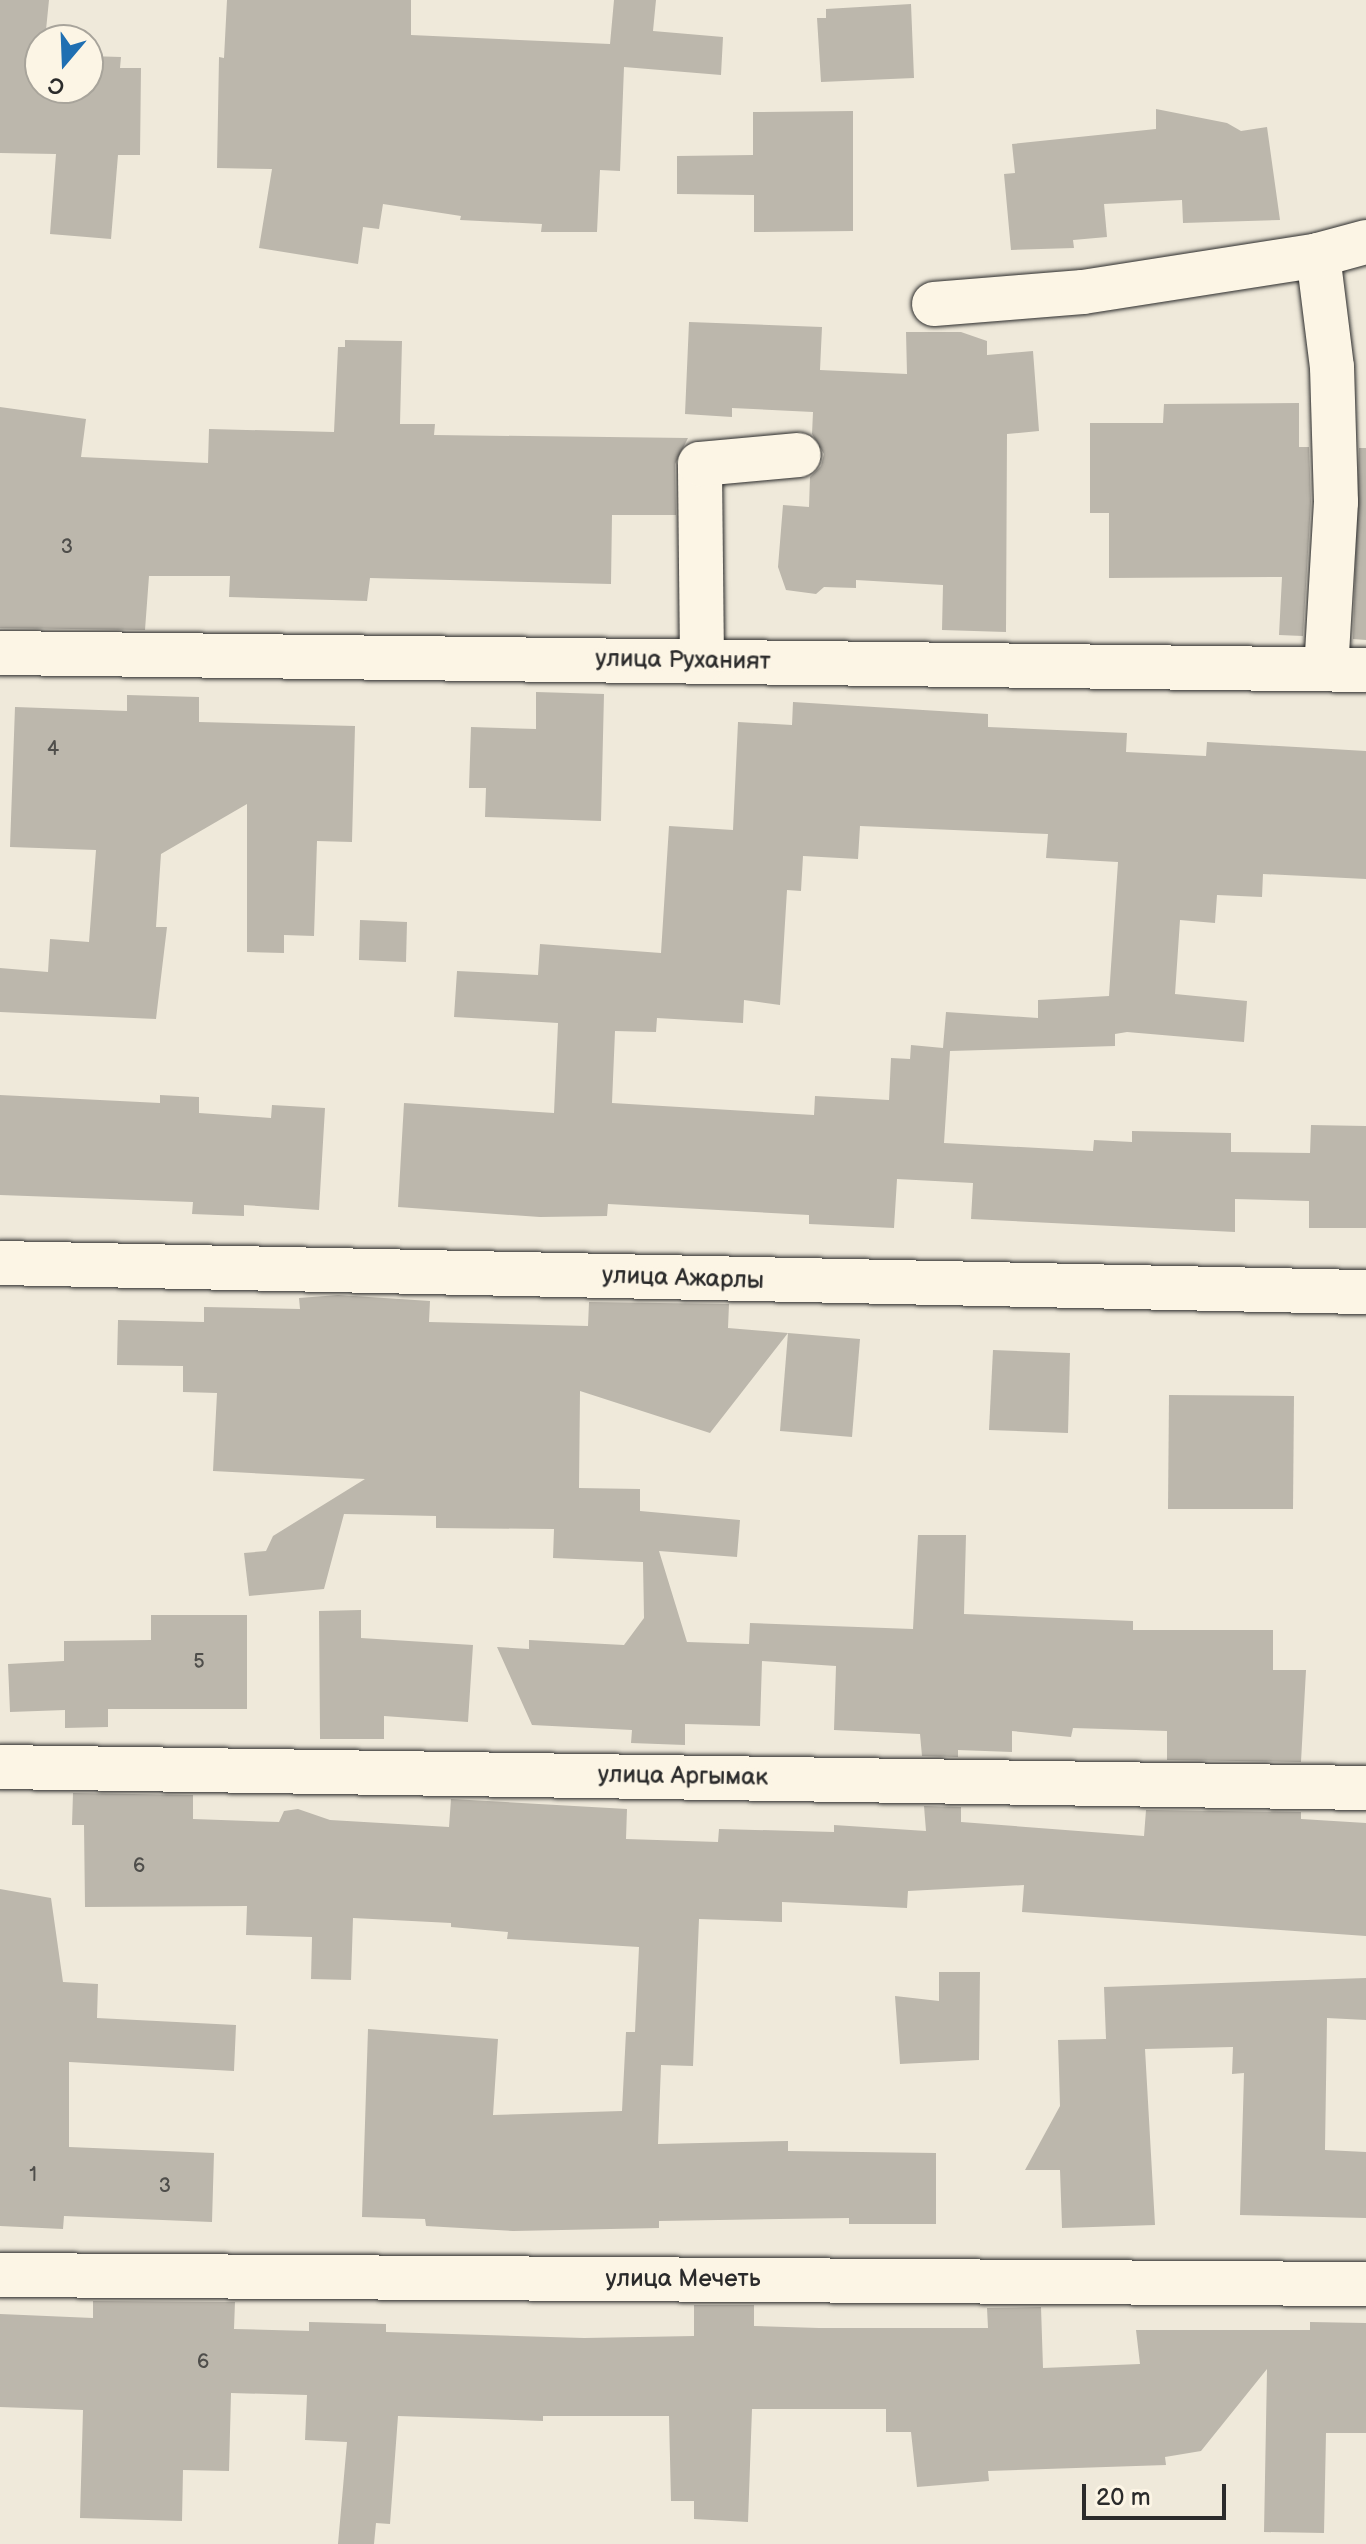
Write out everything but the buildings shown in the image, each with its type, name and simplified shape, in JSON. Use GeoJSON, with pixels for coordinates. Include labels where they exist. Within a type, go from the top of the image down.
{"type":"FeatureCollection","features":[{"type":"Feature","properties":{"kind":"street"},"geometry":{"type":"LineString","coordinates":[[934,304],[1083,292],[1318,255],[1366,242]]}},
{"type":"Feature","properties":{"kind":"street"},"geometry":{"type":"LineString","coordinates":[[1318,255],[1332,367],[1346,669]]}},
{"type":"Feature","properties":{"kind":"street"},"geometry":{"type":"LineString","coordinates":[[702,661],[700,464],[799,455]]}},
{"type":"Feature","properties":{"kind":"street","name":"улица Руханият"},"geometry":{"type":"LineString","coordinates":[[0,653],[1346,669]]}},
{"type":"Feature","properties":{"kind":"street","name":"улица Ажарлы"},"geometry":{"type":"LineString","coordinates":[[0,1263],[1366,1292]]}},
{"type":"Feature","properties":{"kind":"street","name":"улица Аргымак"},"geometry":{"type":"LineString","coordinates":[[0,1767],[1366,1788]]}},
{"type":"Feature","properties":{"kind":"street","name":"улица Мечеть"},"geometry":{"type":"LineString","coordinates":[[0,2275],[1366,2284]]}}]}
